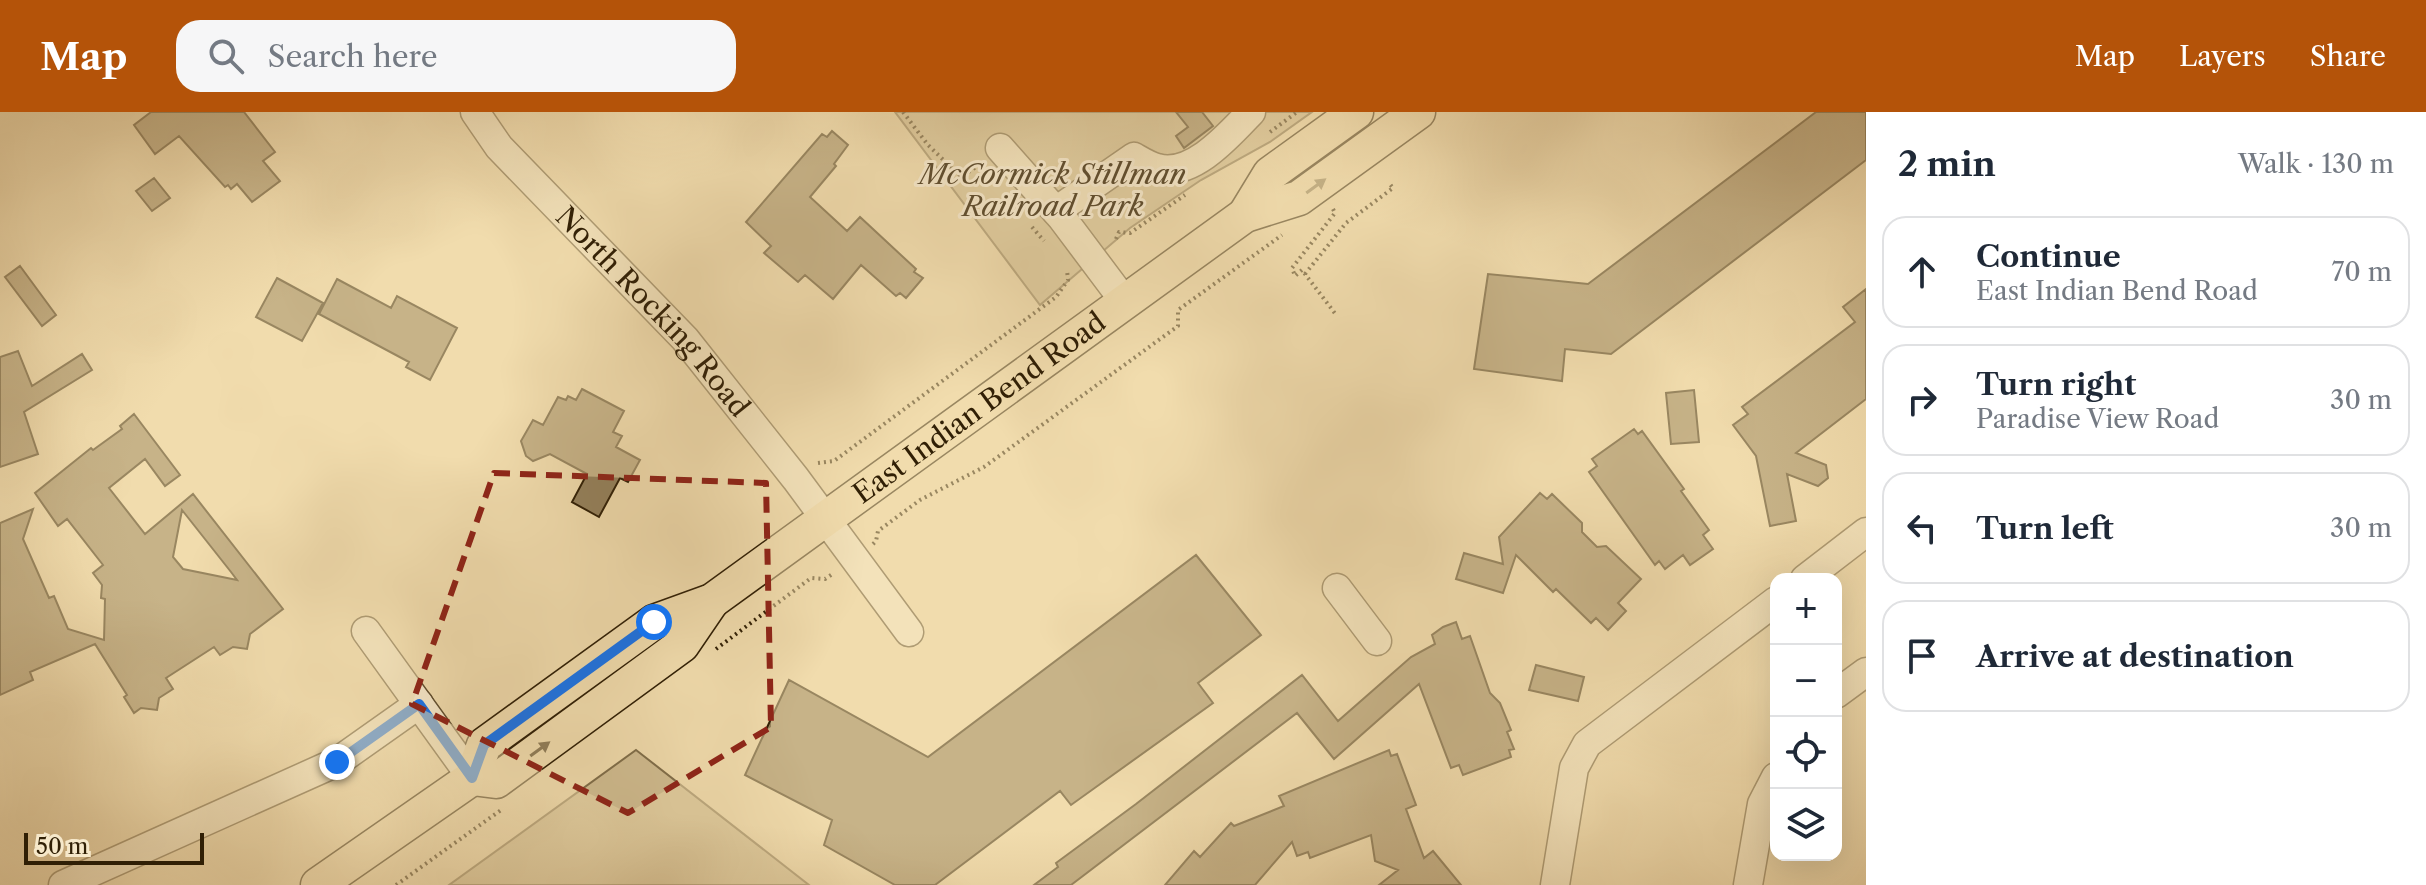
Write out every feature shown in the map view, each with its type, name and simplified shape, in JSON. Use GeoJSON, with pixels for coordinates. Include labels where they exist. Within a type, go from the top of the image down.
{"type":"FeatureCollection","features":[{"type":"Feature","properties":{"kind":"main road","name":"East Indian Bend Road"},"geometry":{"type":"LineString","coordinates":[[1245,215],[1270,174],[1356,112]]}},
{"type":"Feature","properties":{"kind":"main road","name":"East Indian Bend Road"},"geometry":{"type":"LineString","coordinates":[[472,778],[484,745],[654,622],[712,601],[1245,215],[1299,198],[1418,112]]}},
{"type":"Feature","properties":{"kind":"main road"},"geometry":{"type":"LineString","coordinates":[[318,885],[472,778]]}},
{"type":"Feature","properties":{"kind":"street","name":"North Rocking Road"},"geometry":{"type":"LineString","coordinates":[[475,112],[499,147],[685,339],[856,558],[909,632]]}},
{"type":"Feature","properties":{"kind":"street"},"geometry":{"type":"LineString","coordinates":[[1056,211],[1134,157],[1160,169],[1193,165],[1251,112]]}},
{"type":"Feature","properties":{"kind":"street"},"geometry":{"type":"LineString","coordinates":[[1000,148],[1056,211],[1125,302]]}},
{"type":"Feature","properties":{"kind":"street"},"geometry":{"type":"LineString","coordinates":[[1813,573],[1866,532]]}},
{"type":"Feature","properties":{"kind":"street"},"geometry":{"type":"LineString","coordinates":[[1337,588],[1377,641]]}},
{"type":"Feature","properties":{"kind":"street"},"geometry":{"type":"LineString","coordinates":[[1555,885],[1574,768],[1587,744],[1770,606]]}},
{"type":"Feature","properties":{"kind":"street"},"geometry":{"type":"LineString","coordinates":[[366,631],[472,778]]}},
{"type":"Feature","properties":{"kind":"street"},"geometry":{"type":"LineString","coordinates":[[1842,690],[1866,672]]}},
{"type":"Feature","properties":{"kind":"street"},"geometry":{"type":"LineString","coordinates":[[63,885],[337,762],[419,704]]}},
{"type":"Feature","properties":{"kind":"street"},"geometry":{"type":"LineString","coordinates":[[1748,885],[1762,804],[1770,789]]}},
{"type":"Feature","properties":{"kind":"path"},"geometry":{"type":"LineString","coordinates":[[903,112],[928,145],[961,177],[978,165],[988,176]]}},
{"type":"Feature","properties":{"kind":"path"},"geometry":{"type":"LineString","coordinates":[[1305,274],[1346,223],[1393,188],[1389,183]]}},
{"type":"Feature","properties":{"kind":"path"},"geometry":{"type":"LineString","coordinates":[[1328,202],[1335,213],[1292,268],[1295,276],[1302,270],[1337,316]]}},
{"type":"Feature","properties":{"kind":"path"},"geometry":{"type":"LineString","coordinates":[[1026,220],[1045,242]]}},
{"type":"Feature","properties":{"kind":"path"},"geometry":{"type":"LineString","coordinates":[[714,651],[811,578],[825,579],[856,558],[876,541],[878,531],[920,500],[984,467],[1178,326],[1178,310],[1290,229]]}},
{"type":"Feature","properties":{"kind":"path"},"geometry":{"type":"LineString","coordinates":[[1064,264],[1068,280]]}},
{"type":"Feature","properties":{"kind":"path"},"geometry":{"type":"LineString","coordinates":[[810,468],[814,462],[834,461],[1056,297],[1068,280],[1076,279]]}},
{"type":"Feature","properties":{"kind":"path"},"geometry":{"type":"LineString","coordinates":[[396,885],[509,804]]}},
{"type":"Feature","properties":{"kind":"highlighted area"},"geometry":{"type":"Polygon","coordinates":[[[494,473],[766,483],[771,727],[628,813],[412,704],[494,473]]]}},
{"type":"Feature","properties":{"kind":"green space","name":"McCormick Stillman Railroad Park"},"geometry":{"type":"Polygon","coordinates":[[[895,112],[1312,112],[1270,142],[1201,180],[1130,228],[1040,305],[895,112]]]}},
{"type":"Feature","properties":{"kind":"green space"},"geometry":{"type":"Polygon","coordinates":[[[636,750],[809,885],[449,885],[636,750]]]}},
{"type":"Feature","properties":{"kind":"building"},"geometry":{"type":"Polygon","coordinates":[[[151,112],[244,112],[275,152],[263,161],[280,181],[252,202],[237,184],[231,189],[228,185],[225,187],[179,136],[155,154],[134,125],[151,112]]]}},
{"type":"Feature","properties":{"kind":"building"},"geometry":{"type":"Polygon","coordinates":[[[1176,112],[1202,112],[1213,126],[1184,148],[1176,136],[1188,127],[1176,112]]]}},
{"type":"Feature","properties":{"kind":"building"},"geometry":{"type":"Polygon","coordinates":[[[1816,112],[1866,112],[1866,160],[1611,354],[1565,349],[1562,381],[1474,369],[1488,274],[1588,284],[1816,112]]]}},
{"type":"Feature","properties":{"kind":"building"},"geometry":{"type":"Polygon","coordinates":[[[832,131],[848,145],[834,164],[836,166],[810,197],[847,231],[860,217],[916,269],[914,272],[923,278],[906,298],[900,293],[896,296],[861,265],[833,299],[805,275],[798,282],[764,253],[771,246],[746,222],[822,134],[827,137],[832,131]]]}},
{"type":"Feature","properties":{"kind":"building"},"geometry":{"type":"Polygon","coordinates":[[[154,178],[170,198],[152,211],[136,191],[154,178]]]}},
{"type":"Feature","properties":{"kind":"building"},"geometry":{"type":"Polygon","coordinates":[[[20,266],[56,315],[42,326],[5,277],[20,266]]]}},
{"type":"Feature","properties":{"kind":"building"},"geometry":{"type":"Polygon","coordinates":[[[277,278],[323,303],[302,341],[256,317],[277,278]]]}},
{"type":"Feature","properties":{"kind":"building"},"geometry":{"type":"Polygon","coordinates":[[[337,279],[391,308],[397,296],[457,328],[430,380],[406,367],[409,362],[319,314],[337,279]]]}},
{"type":"Feature","properties":{"kind":"building"},"geometry":{"type":"Polygon","coordinates":[[[1866,289],[1866,399],[1796,453],[1826,465],[1828,478],[1818,486],[1787,474],[1796,521],[1770,526],[1756,456],[1733,425],[1748,414],[1742,407],[1855,322],[1843,307],[1866,289]]]}},
{"type":"Feature","properties":{"kind":"building"},"geometry":{"type":"Polygon","coordinates":[[[18,351],[32,386],[82,354],[92,370],[24,412],[38,454],[0,467],[0,357],[18,351]]]}},
{"type":"Feature","properties":{"kind":"building"},"geometry":{"type":"Polygon","coordinates":[[[582,389],[624,411],[613,432],[622,436],[616,447],[640,460],[628,482],[620,478],[599,517],[572,502],[587,474],[550,454],[533,461],[526,456],[521,441],[533,420],[543,425],[558,397],[566,400],[568,396],[576,400],[582,389]]]}},
{"type":"Feature","properties":{"kind":"building"},"geometry":{"type":"Polygon","coordinates":[[[1694,390],[1699,442],[1671,444],[1666,393],[1694,390]]]}},
{"type":"Feature","properties":{"kind":"building"},"geometry":{"type":"Polygon","coordinates":[[[134,414],[180,475],[165,486],[145,459],[109,488],[145,534],[193,494],[283,609],[250,634],[247,649],[233,647],[220,655],[214,647],[166,678],[173,689],[159,698],[157,710],[141,708],[134,713],[124,697],[127,695],[95,644],[30,672],[33,680],[0,695],[0,523],[33,509],[23,539],[49,598],[54,596],[68,629],[104,640],[105,599],[101,598],[102,585],[93,573],[103,565],[67,519],[58,526],[35,493],[91,448],[93,450],[122,429],[120,426],[134,414]],[[182,510],[173,557],[183,569],[237,580],[182,510]]]}},
{"type":"Feature","properties":{"kind":"building"},"geometry":{"type":"Polygon","coordinates":[[[1634,429],[1638,434],[1642,431],[1709,530],[1703,535],[1713,549],[1690,565],[1683,555],[1665,569],[1659,561],[1655,565],[1589,472],[1597,466],[1592,459],[1634,429]]]}},
{"type":"Feature","properties":{"kind":"building"},"geometry":{"type":"Polygon","coordinates":[[[1540,493],[1547,499],[1552,494],[1582,523],[1582,532],[1597,547],[1606,546],[1641,579],[1618,603],[1626,611],[1608,630],[1596,618],[1591,623],[1556,589],[1553,592],[1516,555],[1503,593],[1456,579],[1464,553],[1503,564],[1499,537],[1540,493]]]}},
{"type":"Feature","properties":{"kind":"building"},"geometry":{"type":"Polygon","coordinates":[[[1196,555],[1261,635],[1198,683],[1213,703],[1071,805],[1060,791],[935,885],[895,885],[824,845],[832,820],[745,775],[789,680],[928,757],[1196,555]]]}},
{"type":"Feature","properties":{"kind":"building"},"geometry":{"type":"Polygon","coordinates":[[[1456,622],[1462,639],[1470,636],[1490,693],[1500,703],[1511,730],[1507,732],[1514,749],[1509,750],[1511,757],[1463,775],[1459,765],[1451,768],[1419,684],[1334,759],[1297,713],[1071,885],[1034,885],[1058,867],[1056,863],[1302,675],[1338,721],[1411,657],[1435,644],[1432,635],[1456,622]]]}},
{"type":"Feature","properties":{"kind":"building"},"geometry":{"type":"Polygon","coordinates":[[[1536,665],[1584,677],[1578,701],[1529,690],[1536,665]]]}},
{"type":"Feature","properties":{"kind":"building"},"geometry":{"type":"Polygon","coordinates":[[[1389,750],[1391,756],[1397,754],[1416,805],[1406,809],[1424,858],[1433,851],[1461,885],[1379,885],[1398,870],[1375,861],[1371,835],[1310,858],[1308,852],[1297,856],[1292,842],[1255,885],[1165,885],[1194,851],[1200,857],[1231,823],[1234,826],[1284,806],[1279,796],[1389,750]]]}},
{"type":"Feature","properties":{"kind":"route"},"geometry":{"type":"LineString","coordinates":[[337,762],[419,704],[472,778],[484,745],[654,622]]}}]}
